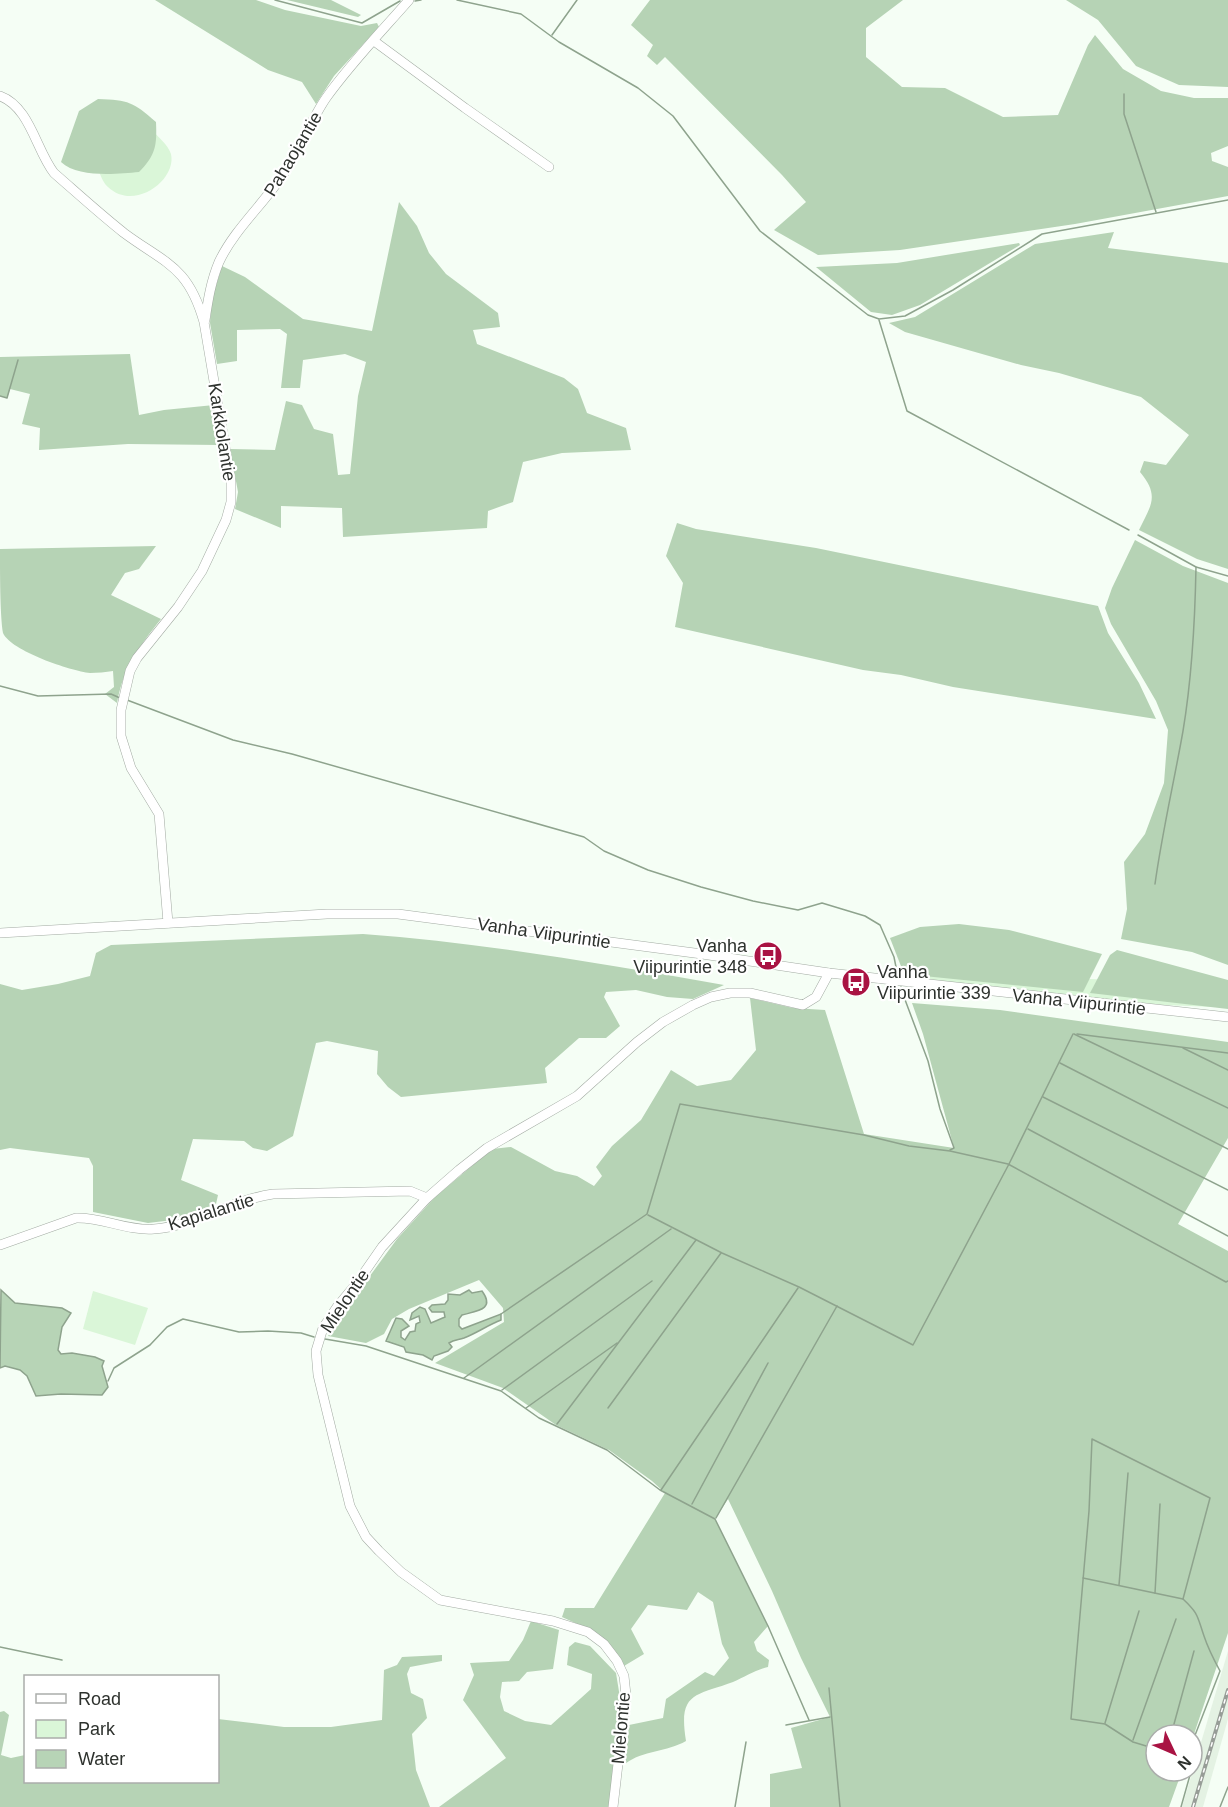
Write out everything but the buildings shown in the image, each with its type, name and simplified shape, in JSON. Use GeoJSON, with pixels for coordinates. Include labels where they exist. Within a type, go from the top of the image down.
{"type":"FeatureCollection","features":[{"type":"Feature","properties":{"kind":"street","name":"Pahaojantie"},"geometry":{"type":"LineString","coordinates":[[204,322],[210,289],[224,255],[236,235],[287,169],[326,99],[356,60],[409,0]]}},
{"type":"Feature","properties":{"kind":"street"},"geometry":{"type":"LineString","coordinates":[[374,40],[549,167]]}},
{"type":"Feature","properties":{"kind":"street","name":"Karkkolantie"},"geometry":{"type":"LineString","coordinates":[[0,96],[8,99],[20,111],[45,162],[54,173],[125,233],[169,263],[183,276],[200,306],[204,322],[231,482],[231,502],[226,520],[202,571],[130,671],[121,710],[121,736],[131,768],[159,814],[168,923]]}},
{"type":"Feature","properties":{"kind":"street","name":"Vanha Viipurintie"},"geometry":{"type":"LineString","coordinates":[[0,933],[327,914],[399,914],[692,952],[829,973],[1228,1017]]}},
{"type":"Feature","properties":{"kind":"street","name":"Mielontie"},"geometry":{"type":"LineString","coordinates":[[613,1807],[626,1695],[624,1676],[617,1661],[604,1644],[588,1632],[553,1621],[440,1600],[401,1572],[379,1551],[366,1537],[350,1506],[318,1375],[316,1351],[323,1328],[382,1246],[427,1198],[487,1148],[577,1096],[637,1041],[663,1022],[693,1005],[711,997],[730,993],[750,993],[803,1005],[816,997],[829,973]]}},
{"type":"Feature","properties":{"kind":"street","name":"Kapialantie"},"geometry":{"type":"LineString","coordinates":[[0,1245],[76,1218],[153,1229],[197,1219],[251,1197],[273,1194],[411,1191],[427,1198]]}},
{"type":"Feature","properties":{"kind":"shaded area"},"geometry":{"type":"Polygon","coordinates":[[[155,0],[256,0],[285,10],[361,26],[377,23],[379,27],[334,76],[316,104],[302,82],[268,70],[155,0]]]}},
{"type":"Feature","properties":{"kind":"shaded area"},"geometry":{"type":"Polygon","coordinates":[[[287,0],[331,0],[361,15],[358,17],[287,0]]]}},
{"type":"Feature","properties":{"kind":"shaded area"},"geometry":{"type":"Polygon","coordinates":[[[650,0],[903,0],[866,28],[866,57],[902,87],[945,88],[1003,117],[1058,115],[1088,45],[1095,35],[1123,69],[1161,91],[1194,98],[1228,98],[1228,146],[1211,153],[1212,161],[1228,167],[1228,196],[1075,224],[900,250],[818,255],[774,230],[806,202],[665,57],[657,65],[647,56],[653,45],[631,25],[650,0]]]}},
{"type":"Feature","properties":{"kind":"shaded area"},"geometry":{"type":"Polygon","coordinates":[[[1066,0],[1228,0],[1228,87],[1179,85],[1136,66],[1098,20],[1066,0]]]}},
{"type":"Feature","properties":{"kind":"shaded area"},"geometry":{"type":"Polygon","coordinates":[[[98,99],[130,103],[156,122],[156,137],[152,155],[139,172],[87,173],[77,171],[61,162],[79,111],[98,99]]]}},
{"type":"Feature","properties":{"kind":"shaded area"},"geometry":{"type":"Polygon","coordinates":[[[399,202],[417,226],[429,253],[446,274],[498,313],[500,327],[473,330],[477,344],[564,378],[578,389],[587,413],[626,428],[631,450],[562,453],[523,462],[513,502],[488,511],[487,528],[343,537],[342,508],[281,506],[281,528],[235,509],[238,492],[230,449],[275,450],[286,401],[302,405],[314,429],[333,434],[338,475],[350,474],[358,396],[366,362],[345,354],[303,360],[300,388],[281,388],[287,334],[280,329],[237,330],[237,361],[217,364],[210,323],[211,302],[222,266],[245,277],[303,319],[372,331],[399,202]]]}},
{"type":"Feature","properties":{"kind":"shaded area"},"geometry":{"type":"Polygon","coordinates":[[[1114,232],[1108,248],[1228,263],[1228,569],[1197,559],[1139,530],[1152,501],[1150,488],[1140,472],[1144,461],[1166,465],[1189,435],[1141,397],[905,332],[889,323],[915,317],[1035,244],[1114,232]]]}},
{"type":"Feature","properties":{"kind":"shaded area"},"geometry":{"type":"Polygon","coordinates":[[[1019,243],[1020,245],[920,305],[892,315],[871,312],[816,267],[897,263],[1019,243]]]}},
{"type":"Feature","properties":{"kind":"shaded area"},"geometry":{"type":"Polygon","coordinates":[[[130,354],[139,415],[214,405],[219,445],[128,444],[39,450],[40,428],[22,424],[30,394],[10,389],[7,398],[0,396],[0,357],[130,354]]]}},
{"type":"Feature","properties":{"kind":"shaded area"},"geometry":{"type":"Polygon","coordinates":[[[677,523],[696,529],[816,548],[1098,606],[1108,633],[1139,683],[1156,719],[953,687],[901,675],[863,670],[675,627],[683,583],[666,556],[677,523]]]}},
{"type":"Feature","properties":{"kind":"shaded area"},"geometry":{"type":"Polygon","coordinates":[[[1135,540],[1183,566],[1228,583],[1228,965],[1192,952],[1121,939],[1127,909],[1124,862],[1145,834],[1164,783],[1168,730],[1156,701],[1111,624],[1105,608],[1135,540]]]}},
{"type":"Feature","properties":{"kind":"shaded area"},"geometry":{"type":"Polygon","coordinates":[[[156,546],[139,569],[125,573],[111,595],[161,619],[133,658],[117,703],[105,694],[114,687],[113,671],[90,673],[56,664],[17,647],[3,633],[0,549],[156,546]]]}},
{"type":"Feature","properties":{"kind":"shaded area"},"geometry":{"type":"Polygon","coordinates":[[[959,924],[1009,930],[1102,954],[1083,992],[904,974],[890,938],[920,927],[959,924]]]}},
{"type":"Feature","properties":{"kind":"shaded area"},"geometry":{"type":"Polygon","coordinates":[[[363,934],[499,949],[724,985],[693,999],[667,997],[636,990],[606,992],[604,997],[620,1026],[606,1038],[579,1038],[545,1068],[547,1083],[401,1097],[377,1074],[378,1051],[327,1041],[316,1043],[293,1136],[267,1151],[253,1148],[244,1141],[193,1139],[181,1180],[218,1195],[216,1204],[173,1220],[148,1223],[93,1212],[93,1166],[89,1158],[10,1148],[0,1150],[0,984],[22,990],[90,976],[96,953],[111,945],[363,934]]]}},
{"type":"Feature","properties":{"kind":"shaded area"},"geometry":{"type":"Polygon","coordinates":[[[1117,950],[1228,980],[1228,1009],[1090,993],[1110,955],[1117,950]]]}},
{"type":"Feature","properties":{"kind":"shaded area"},"geometry":{"type":"Polygon","coordinates":[[[750,998],[793,1008],[825,1010],[864,1134],[954,1148],[923,1034],[912,1003],[1000,1010],[1228,1042],[1228,1138],[1178,1224],[1228,1251],[1228,1633],[1198,1723],[1144,1723],[1144,1783],[1178,1783],[1169,1807],[770,1807],[770,1774],[802,1768],[791,1728],[830,1717],[728,1499],[715,1519],[768,1626],[754,1642],[757,1651],[769,1660],[768,1667],[692,1698],[687,1704],[685,1713],[686,1741],[639,1756],[625,1764],[629,1725],[663,1718],[666,1699],[705,1672],[714,1676],[729,1658],[722,1644],[713,1602],[698,1592],[687,1610],[648,1605],[631,1629],[644,1654],[624,1666],[595,1632],[562,1617],[565,1608],[594,1608],[665,1493],[609,1450],[556,1425],[503,1388],[435,1363],[504,1322],[503,1308],[479,1280],[409,1309],[392,1319],[384,1334],[366,1343],[328,1336],[397,1239],[435,1197],[492,1149],[511,1147],[555,1171],[577,1176],[594,1186],[602,1176],[596,1167],[612,1146],[641,1120],[671,1070],[697,1086],[731,1080],[756,1050],[750,998]]]}},
{"type":"Feature","properties":{"kind":"shaded area"},"geometry":{"type":"Polygon","coordinates":[[[531,1621],[559,1630],[553,1669],[527,1672],[519,1681],[502,1682],[500,1697],[504,1711],[525,1721],[551,1725],[591,1689],[592,1674],[567,1665],[569,1647],[575,1642],[590,1646],[616,1673],[621,1704],[610,1807],[439,1807],[506,1758],[463,1700],[474,1675],[470,1663],[509,1661],[523,1640],[531,1621]]]}},
{"type":"Feature","properties":{"kind":"shaded area"},"geometry":{"type":"Polygon","coordinates":[[[1228,1651],[1228,1719],[1203,1807],[1182,1807],[1189,1783],[1204,1783],[1204,1732],[1228,1651]]]}},
{"type":"Feature","properties":{"kind":"shaded area"},"geometry":{"type":"Polygon","coordinates":[[[442,1655],[442,1661],[410,1667],[407,1674],[411,1693],[423,1699],[427,1718],[412,1734],[416,1770],[430,1807],[0,1807],[0,1712],[4,1711],[9,1715],[1,1755],[11,1758],[24,1755],[24,1783],[219,1783],[219,1719],[284,1727],[331,1727],[382,1720],[384,1670],[397,1665],[402,1657],[442,1655]]]}},
{"type":"Feature","properties":{"kind":"green space"},"geometry":{"type":"Polygon","coordinates":[[[153,131],[171,154],[171,164],[167,174],[152,190],[130,196],[118,194],[108,187],[97,166],[153,131]]]}},
{"type":"Feature","properties":{"kind":"green space"},"geometry":{"type":"Polygon","coordinates":[[[908,972],[1116,980],[1214,1007],[1100,1000],[986,988],[911,976],[908,972]]]}},
{"type":"Feature","properties":{"kind":"green space"},"geometry":{"type":"Polygon","coordinates":[[[93,1291],[148,1308],[135,1345],[83,1329],[93,1291]]]}},
{"type":"Feature","properties":{"kind":"water"},"geometry":{"type":"Polygon","coordinates":[[[1,1290],[15,1303],[62,1308],[71,1313],[62,1327],[58,1350],[61,1354],[72,1353],[104,1361],[102,1366],[108,1387],[102,1395],[36,1396],[27,1376],[20,1370],[5,1366],[0,1368],[1,1290]]]}},
{"type":"Feature","properties":{"kind":"water"},"geometry":{"type":"Polygon","coordinates":[[[469,1290],[472,1293],[482,1291],[487,1302],[482,1309],[462,1315],[459,1319],[459,1326],[462,1329],[501,1314],[501,1320],[449,1343],[452,1347],[448,1351],[434,1356],[432,1360],[423,1355],[406,1352],[404,1347],[386,1341],[396,1318],[402,1319],[409,1326],[401,1331],[401,1337],[405,1340],[410,1332],[415,1331],[416,1324],[420,1322],[419,1316],[410,1320],[412,1313],[420,1307],[425,1309],[431,1323],[445,1317],[444,1312],[432,1312],[429,1308],[432,1305],[445,1304],[448,1294],[460,1295],[469,1290]]]}},
{"type":"Feature","properties":{"kind":"waterway"},"geometry":{"type":"LineString","coordinates":[[275,0],[362,23],[400,1]]}},
{"type":"Feature","properties":{"kind":"waterway"},"geometry":{"type":"LineString","coordinates":[[415,1],[421,0]]}},
{"type":"Feature","properties":{"kind":"waterway"},"geometry":{"type":"LineString","coordinates":[[457,0],[521,14],[559,42],[638,88],[673,116],[760,231],[868,315],[879,319],[905,316],[953,290],[1042,234],[1228,200]]}},
{"type":"Feature","properties":{"kind":"waterway"},"geometry":{"type":"LineString","coordinates":[[552,35],[577,0]]}},
{"type":"Feature","properties":{"kind":"waterway"},"geometry":{"type":"LineString","coordinates":[[1124,94],[1124,114],[1156,212]]}},
{"type":"Feature","properties":{"kind":"waterway"},"geometry":{"type":"LineString","coordinates":[[879,320],[907,411],[1129,530]]}},
{"type":"Feature","properties":{"kind":"waterway"},"geometry":{"type":"LineString","coordinates":[[0,396],[7,398],[18,360]]}},
{"type":"Feature","properties":{"kind":"waterway"},"geometry":{"type":"LineString","coordinates":[[1138,535],[1196,567],[1228,576]]}},
{"type":"Feature","properties":{"kind":"waterway"},"geometry":{"type":"LineString","coordinates":[[1155,884],[1189,690],[1196,567]]}},
{"type":"Feature","properties":{"kind":"waterway"},"geometry":{"type":"LineString","coordinates":[[0,686],[38,696],[111,694],[120,698]]}},
{"type":"Feature","properties":{"kind":"waterway"},"geometry":{"type":"LineString","coordinates":[[127,700],[233,740],[292,754],[584,837],[604,851],[648,870],[701,887],[798,910],[822,903],[865,916],[880,925],[894,957],[896,967],[893,967],[897,976]]}},
{"type":"Feature","properties":{"kind":"waterway"},"geometry":{"type":"LineString","coordinates":[[904,997],[928,1061],[940,1109],[954,1148],[950,1150]]}},
{"type":"Feature","properties":{"kind":"waterway"},"geometry":{"type":"LineString","coordinates":[[648,1215],[722,1253],[799,1287],[913,1345],[1009,1164],[1073,1034]]}},
{"type":"Feature","properties":{"kind":"waterway"},"geometry":{"type":"LineString","coordinates":[[1074,1034],[1228,1108]]}},
{"type":"Feature","properties":{"kind":"waterway"},"geometry":{"type":"LineString","coordinates":[[1077,1034],[1228,1053]]}},
{"type":"Feature","properties":{"kind":"waterway"},"geometry":{"type":"LineString","coordinates":[[1183,1048],[1228,1070]]}},
{"type":"Feature","properties":{"kind":"waterway"},"geometry":{"type":"LineString","coordinates":[[1060,1063],[1228,1149]]}},
{"type":"Feature","properties":{"kind":"waterway"},"geometry":{"type":"LineString","coordinates":[[1043,1097],[1228,1190]]}},
{"type":"Feature","properties":{"kind":"waterway"},"geometry":{"type":"LineString","coordinates":[[501,1314],[647,1214],[680,1104],[864,1135],[909,1146],[950,1151],[1008,1164],[1226,1282],[1228,1281]]}},
{"type":"Feature","properties":{"kind":"waterway"},"geometry":{"type":"LineString","coordinates":[[1028,1129],[1228,1236]]}},
{"type":"Feature","properties":{"kind":"waterway"},"geometry":{"type":"LineString","coordinates":[[464,1378],[671,1229]]}},
{"type":"Feature","properties":{"kind":"waterway"},"geometry":{"type":"LineString","coordinates":[[557,1424],[696,1240]]}},
{"type":"Feature","properties":{"kind":"waterway"},"geometry":{"type":"LineString","coordinates":[[608,1408],[721,1253]]}},
{"type":"Feature","properties":{"kind":"waterway"},"geometry":{"type":"LineString","coordinates":[[502,1390],[652,1281]]}},
{"type":"Feature","properties":{"kind":"waterway"},"geometry":{"type":"LineString","coordinates":[[661,1490],[798,1288]]}},
{"type":"Feature","properties":{"kind":"waterway"},"geometry":{"type":"LineString","coordinates":[[716,1518],[837,1306]]}},
{"type":"Feature","properties":{"kind":"waterway"},"geometry":{"type":"LineString","coordinates":[[108,1381],[114,1368],[150,1345],[167,1327],[183,1319],[239,1332],[301,1333],[314,1337]]}},
{"type":"Feature","properties":{"kind":"waterway"},"geometry":{"type":"LineString","coordinates":[[325,1339],[366,1346],[501,1391],[539,1418],[607,1450],[660,1490],[715,1519],[768,1626],[809,1720]]}},
{"type":"Feature","properties":{"kind":"waterway"},"geometry":{"type":"LineString","coordinates":[[526,1408],[617,1343]]}},
{"type":"Feature","properties":{"kind":"waterway"},"geometry":{"type":"LineString","coordinates":[[692,1504],[768,1363]]}},
{"type":"Feature","properties":{"kind":"waterway"},"geometry":{"type":"LineString","coordinates":[[1144,1745],[1133,1742],[1105,1724],[1071,1719],[1089,1511],[1092,1439],[1210,1498],[1183,1599]]}},
{"type":"Feature","properties":{"kind":"waterway"},"geometry":{"type":"LineString","coordinates":[[1119,1585],[1128,1473]]}},
{"type":"Feature","properties":{"kind":"waterway"},"geometry":{"type":"LineString","coordinates":[[1155,1593],[1160,1504]]}},
{"type":"Feature","properties":{"kind":"waterway"},"geometry":{"type":"LineString","coordinates":[[1083,1578],[1183,1599],[1195,1612],[1220,1671],[1200,1723]]}},
{"type":"Feature","properties":{"kind":"waterway"},"geometry":{"type":"LineString","coordinates":[[1105,1723],[1139,1611]]}},
{"type":"Feature","properties":{"kind":"waterway"},"geometry":{"type":"LineString","coordinates":[[1133,1740],[1176,1619]]}},
{"type":"Feature","properties":{"kind":"waterway"},"geometry":{"type":"LineString","coordinates":[[0,1647],[62,1660]]}},
{"type":"Feature","properties":{"kind":"waterway"},"geometry":{"type":"LineString","coordinates":[[1174,1723],[1194,1651]]}},
{"type":"Feature","properties":{"kind":"waterway"},"geometry":{"type":"LineString","coordinates":[[829,1688],[840,1807]]}},
{"type":"Feature","properties":{"kind":"waterway"},"geometry":{"type":"LineString","coordinates":[[786,1725],[830,1717]]}},
{"type":"Feature","properties":{"kind":"waterway"},"geometry":{"type":"LineString","coordinates":[[735,1807],[746,1742]]}},
{"type":"Feature","properties":{"kind":"waterway"},"geometry":{"type":"LineString","coordinates":[[1181,1807],[1188,1783]]}},
{"type":"Feature","properties":{"kind":"waterway"},"geometry":{"type":"LineString","coordinates":[[1220,1807],[1228,1787]]}},
{"type":"Feature","properties":{"kind":"railway"},"geometry":{"type":"LineString","coordinates":[[1193,1807],[1228,1690]]}},
{"type":"Feature","properties":{"kind":"place","name":"Vanha Viipurintie 348"},"geometry":{"type":"Point","coordinates":[768,956]}},
{"type":"Feature","properties":{"kind":"place","name":"Vanha Viipurintie 339"},"geometry":{"type":"Point","coordinates":[856,982]}}]}
